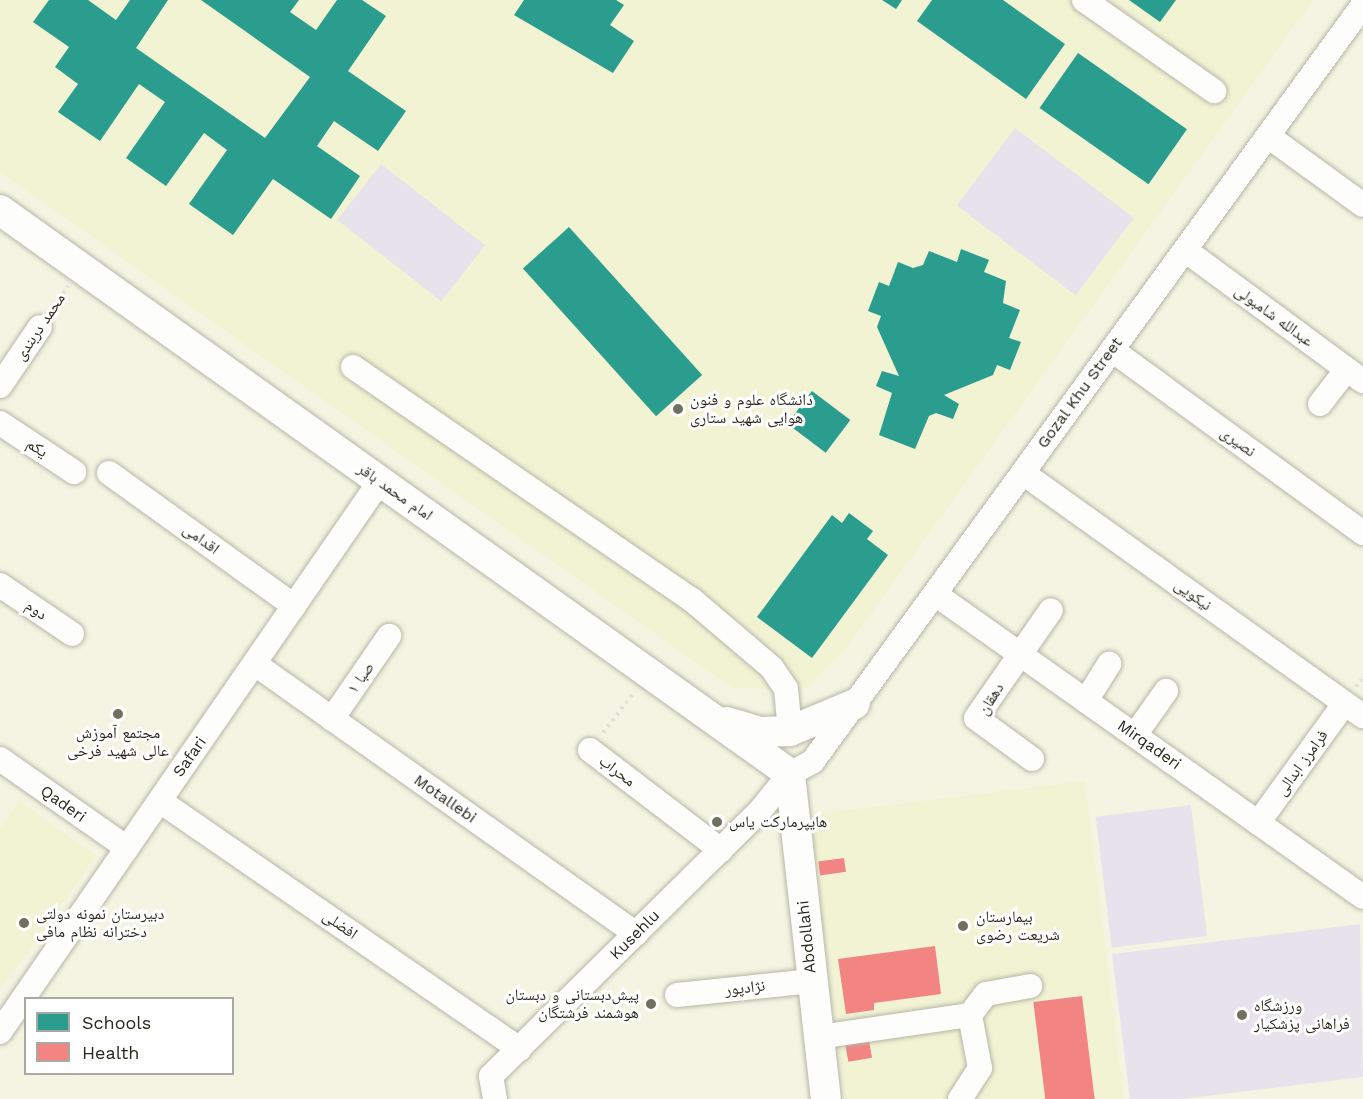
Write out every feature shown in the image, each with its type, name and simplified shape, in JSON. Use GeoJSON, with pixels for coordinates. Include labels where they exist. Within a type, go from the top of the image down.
{"type":"FeatureCollection","features":[{"type":"Feature","properties":{"kind":"main road","name":"امام محمد باقر"},"geometry":{"type":"LineString","coordinates":[[0,210],[790,774]]}},
{"type":"Feature","properties":{"kind":"main road"},"geometry":{"type":"LineString","coordinates":[[711,717],[760,732],[790,731],[855,704]]}},
{"type":"Feature","properties":{"kind":"main road","name":"Abdollahi"},"geometry":{"type":"LineString","coordinates":[[790,774],[826,1099]]}},
{"type":"Feature","properties":{"kind":"street"},"geometry":{"type":"LineString","coordinates":[[1084,0],[1214,92]]}},
{"type":"Feature","properties":{"kind":"street","name":"Gozal Khu Street"},"geometry":{"type":"LineString","coordinates":[[790,774],[813,761],[1268,136],[1355,32],[1363,5]]}},
{"type":"Feature","properties":{"kind":"street"},"geometry":{"type":"LineString","coordinates":[[1268,136],[1363,205]]}},
{"type":"Feature","properties":{"kind":"street","name":"عبدالله شامبولی"},"geometry":{"type":"LineString","coordinates":[[1185,250],[1355,375]]}},
{"type":"Feature","properties":{"kind":"street","name":"محمد دربندی"},"geometry":{"type":"LineString","coordinates":[[0,386],[40,327]]}},
{"type":"Feature","properties":{"kind":"street","name":"نصیری"},"geometry":{"type":"LineString","coordinates":[[1112,350],[1363,533]]}},
{"type":"Feature","properties":{"kind":"street"},"geometry":{"type":"LineString","coordinates":[[353,367],[691,599],[772,668],[786,688],[790,731]]}},
{"type":"Feature","properties":{"kind":"street"},"geometry":{"type":"LineString","coordinates":[[1320,404],[1355,375]]}},
{"type":"Feature","properties":{"kind":"street","name":"یکم"},"geometry":{"type":"LineString","coordinates":[[0,423],[74,472]]}},
{"type":"Feature","properties":{"kind":"street","name":"اقدامی"},"geometry":{"type":"LineString","coordinates":[[109,472],[294,606]]}},
{"type":"Feature","properties":{"kind":"street","name":"نیکویی"},"geometry":{"type":"LineString","coordinates":[[1023,473],[1354,710]]}},
{"type":"Feature","properties":{"kind":"street","name":"Safari"},"geometry":{"type":"LineString","coordinates":[[24,997],[380,481]]}},
{"type":"Feature","properties":{"kind":"street","name":"دوم"},"geometry":{"type":"LineString","coordinates":[[0,585],[72,634]]}},
{"type":"Feature","properties":{"kind":"street","name":"Mirqaderi"},"geometry":{"type":"LineString","coordinates":[[935,594],[1363,897]]}},
{"type":"Feature","properties":{"kind":"street"},"geometry":{"type":"LineString","coordinates":[[1022,655],[1051,610]]}},
{"type":"Feature","properties":{"kind":"street","name":"صبا ۱"},"geometry":{"type":"LineString","coordinates":[[332,719],[390,636]]}},
{"type":"Feature","properties":{"kind":"street","name":"دهقان"},"geometry":{"type":"LineString","coordinates":[[1022,655],[976,718],[1032,759]]}},
{"type":"Feature","properties":{"kind":"street","name":"Motallebi"},"geometry":{"type":"LineString","coordinates":[[255,664],[636,934]]}},
{"type":"Feature","properties":{"kind":"street"},"geometry":{"type":"LineString","coordinates":[[1086,700],[1108,664]]}},
{"type":"Feature","properties":{"kind":"street"},"geometry":{"type":"LineString","coordinates":[[1134,735],[1166,691]]}},
{"type":"Feature","properties":{"kind":"street","name":"فرامرز ابدالی"},"geometry":{"type":"LineString","coordinates":[[1258,823],[1354,710]]}},
{"type":"Feature","properties":{"kind":"street","name":"محراب"},"geometry":{"type":"LineString","coordinates":[[590,750],[721,850]]}},
{"type":"Feature","properties":{"kind":"street","name":"Qaderi"},"geometry":{"type":"LineString","coordinates":[[0,759],[127,848]]}},
{"type":"Feature","properties":{"kind":"street","name":"Kusehlu"},"geometry":{"type":"LineString","coordinates":[[495,1099],[491,1076],[721,850],[790,774]]}},
{"type":"Feature","properties":{"kind":"street","name":"افضلی"},"geometry":{"type":"LineString","coordinates":[[160,801],[520,1049]]}},
{"type":"Feature","properties":{"kind":"street","name":"نژادپور"},"geometry":{"type":"LineString","coordinates":[[677,995],[812,981]]}},
{"type":"Feature","properties":{"kind":"street"},"geometry":{"type":"LineString","coordinates":[[819,1037],[970,1015],[986,994],[1030,986]]}},
{"type":"Feature","properties":{"kind":"street","name":"Safari"},"geometry":{"type":"LineString","coordinates":[[0,1032],[24,997]]}},
{"type":"Feature","properties":{"kind":"street"},"geometry":{"type":"LineString","coordinates":[[960,1099],[980,1068],[970,1015]]}},
{"type":"Feature","properties":{"kind":"path","name":"محمد دربندی"},"geometry":{"type":"LineString","coordinates":[[40,327],[81,268]]}},
{"type":"Feature","properties":{"kind":"path","name":"محراب"},"geometry":{"type":"LineString","coordinates":[[590,750],[648,672]]}},
{"type":"Feature","properties":{"kind":"shaded area","name":"دانشگاه علوم و فنون هوایی شهید ستاری"},"geometry":{"type":"Polygon","coordinates":[[[0,0],[1313,0],[847,647],[807,688],[786,689],[732,688],[0,172],[0,0]]]}},
{"type":"Feature","properties":{"kind":"shaded area"},"geometry":{"type":"Polygon","coordinates":[[[1015,128],[1134,218],[1076,295],[957,205],[1015,128]]]}},
{"type":"Feature","properties":{"kind":"shaded area"},"geometry":{"type":"Polygon","coordinates":[[[381,164],[485,245],[441,301],[337,220],[381,164]]]}},
{"type":"Feature","properties":{"kind":"shaded area","name":"بیمارستان شریعت رضوی"},"geometry":{"type":"Polygon","coordinates":[[[1085,781],[1124,1099],[845,1099],[810,815],[1085,781]]]}},
{"type":"Feature","properties":{"kind":"shaded area","name":"دبیرستان نمونه دولتی دخترانه نظام مافی"},"geometry":{"type":"Polygon","coordinates":[[[19,801],[97,856],[0,990],[0,828],[19,801]]]}},
{"type":"Feature","properties":{"kind":"shaded area"},"geometry":{"type":"Polygon","coordinates":[[[1191,805],[1207,936],[1112,948],[1096,817],[1191,805]]]}},
{"type":"Feature","properties":{"kind":"shaded area","name":"ورزشگاه فراهانی پزشکیار"},"geometry":{"type":"Polygon","coordinates":[[[1360,924],[1363,1077],[1182,1099],[1130,1099],[1112,954],[1360,924]]]}},
{"type":"Feature","properties":{"kind":"building: Schools"},"geometry":{"type":"Polygon","coordinates":[[[49,0],[88,0],[116,20],[130,0],[168,0],[136,48],[265,138],[310,77],[201,0],[299,0],[290,12],[316,30],[337,0],[362,0],[386,16],[348,71],[406,111],[378,151],[334,121],[317,146],[360,176],[331,219],[273,179],[233,235],[189,204],[227,150],[204,133],[166,186],[126,158],[165,102],[139,84],[100,141],[58,112],[78,84],[55,67],[69,47],[33,22],[49,0]]]}},
{"type":"Feature","properties":{"kind":"building: Schools"},"geometry":{"type":"Polygon","coordinates":[[[524,0],[616,0],[624,5],[610,25],[634,41],[613,73],[514,15],[524,0]]]}},
{"type":"Feature","properties":{"kind":"building: Schools"},"geometry":{"type":"Polygon","coordinates":[[[882,0],[902,0],[896,9],[882,0]]]}},
{"type":"Feature","properties":{"kind":"building: Schools"},"geometry":{"type":"Polygon","coordinates":[[[932,0],[1003,0],[1065,44],[1026,99],[917,21],[932,0]]]}},
{"type":"Feature","properties":{"kind":"building: Schools"},"geometry":{"type":"Polygon","coordinates":[[[1129,0],[1176,0],[1160,22],[1129,0]]]}},
{"type":"Feature","properties":{"kind":"building: Schools"},"geometry":{"type":"Polygon","coordinates":[[[1078,53],[1187,129],[1149,184],[1040,108],[1078,53]]]}},
{"type":"Feature","properties":{"kind":"building: Schools"},"geometry":{"type":"Polygon","coordinates":[[[569,227],[702,375],[656,416],[523,268],[569,227]]]}},
{"type":"Feature","properties":{"kind":"building: Schools"},"geometry":{"type":"Polygon","coordinates":[[[961,249],[989,260],[984,272],[1006,281],[1003,303],[1020,310],[1009,338],[1021,342],[1010,370],[997,365],[993,375],[944,395],[959,404],[953,419],[936,413],[929,416],[915,449],[879,435],[892,393],[876,386],[882,371],[899,376],[877,327],[881,316],[868,311],[879,282],[889,286],[898,262],[913,268],[923,265],[929,251],[957,262],[961,249]]]}},
{"type":"Feature","properties":{"kind":"building: Schools"},"geometry":{"type":"Polygon","coordinates":[[[812,391],[850,420],[826,453],[787,424],[812,391]]]}},
{"type":"Feature","properties":{"kind":"building: Schools"},"geometry":{"type":"Polygon","coordinates":[[[849,513],[873,531],[867,539],[888,555],[812,658],[757,617],[832,515],[842,523],[849,513]]]}},
{"type":"Feature","properties":{"kind":"building: Health"},"geometry":{"type":"Polygon","coordinates":[[[844,858],[846,872],[820,875],[818,862],[844,858]]]}},
{"type":"Feature","properties":{"kind":"building: Health"},"geometry":{"type":"Polygon","coordinates":[[[935,946],[941,994],[874,1003],[874,1010],[846,1014],[838,959],[935,946]]]}},
{"type":"Feature","properties":{"kind":"building: Health"},"geometry":{"type":"Polygon","coordinates":[[[1082,996],[1095,1099],[1045,1099],[1033,1002],[1082,996]]]}},
{"type":"Feature","properties":{"kind":"building: Health"},"geometry":{"type":"Polygon","coordinates":[[[868,1035],[872,1058],[848,1062],[844,1039],[868,1035]]]}},
{"type":"Feature","properties":{"kind":"place","name":"دانشگاه علوم و فنون هوایی شهید ستاری"},"geometry":{"type":"Point","coordinates":[678,409]}},
{"type":"Feature","properties":{"kind":"place","name":"مجتمع آموزش عالی شهید فرخی"},"geometry":{"type":"Point","coordinates":[118,714]}},
{"type":"Feature","properties":{"kind":"place","name":"هایپرمارکت یاس"},"geometry":{"type":"Point","coordinates":[717,822]}},
{"type":"Feature","properties":{"kind":"place","name":"دبیرستان نمونه دولتی دخترانه نظام مافی"},"geometry":{"type":"Point","coordinates":[24,923]}},
{"type":"Feature","properties":{"kind":"place","name":"بیمارستان شریعت رضوی"},"geometry":{"type":"Point","coordinates":[963,926]}},
{"type":"Feature","properties":{"kind":"place","name":"پیش‌دبستانی و دبستان هوشمند فرشتگان"},"geometry":{"type":"Point","coordinates":[651,1004]}},
{"type":"Feature","properties":{"kind":"place","name":"ورزشگاه فراهانی پزشکیار"},"geometry":{"type":"Point","coordinates":[1242,1015]}}]}
